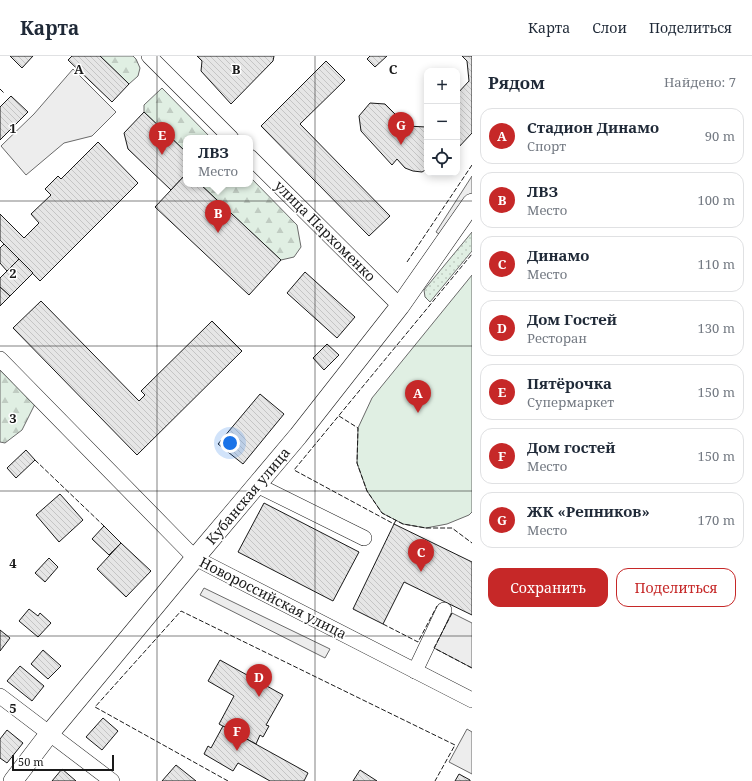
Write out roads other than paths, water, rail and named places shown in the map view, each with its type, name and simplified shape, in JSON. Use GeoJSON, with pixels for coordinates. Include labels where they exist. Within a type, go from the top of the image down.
{"type":"FeatureCollection","features":[{"type":"Feature","properties":{"kind":"main road","name":"Кубанская улица"},"geometry":{"type":"LineString","coordinates":[[13,781],[49,734],[298,436],[400,306],[472,203]]}},
{"type":"Feature","properties":{"kind":"street"},"geometry":{"type":"LineString","coordinates":[[149,56],[228,135]]}},
{"type":"Feature","properties":{"kind":"street","name":"улица Пархоменко"},"geometry":{"type":"LineString","coordinates":[[253,160],[400,306]]}},
{"type":"Feature","properties":{"kind":"street","name":"Новороссийская улица"},"geometry":{"type":"LineString","coordinates":[[0,359],[195,558],[472,700]]}},
{"type":"Feature","properties":{"kind":"street"},"geometry":{"type":"LineString","coordinates":[[257,485],[364,538]]}},
{"type":"Feature","properties":{"kind":"street"},"geometry":{"type":"LineString","coordinates":[[415,670],[444,610]]}},
{"type":"Feature","properties":{"kind":"street"},"geometry":{"type":"LineString","coordinates":[[0,696],[112,781]]}},
{"type":"Feature","properties":{"kind":"place","name":"ЖК «Репников»"},"geometry":{"type":"Point","coordinates":[401,145]}},
{"type":"Feature","properties":{"kind":"place","name":"Пятёрочка"},"geometry":{"type":"Point","coordinates":[162,155]}},
{"type":"Feature","properties":{"kind":"place","name":"ЛВЗ"},"geometry":{"type":"Point","coordinates":[218,233]}},
{"type":"Feature","properties":{"kind":"place","name":"Стадион Динамо"},"geometry":{"type":"Point","coordinates":[418,413]}},
{"type":"Feature","properties":{"kind":"place","name":"Динамо"},"geometry":{"type":"Point","coordinates":[421,572]}},
{"type":"Feature","properties":{"kind":"place","name":"Дом Гостей"},"geometry":{"type":"Point","coordinates":[259,697]}},
{"type":"Feature","properties":{"kind":"place","name":"Дом гостей"},"geometry":{"type":"Point","coordinates":[237,751]}}]}
